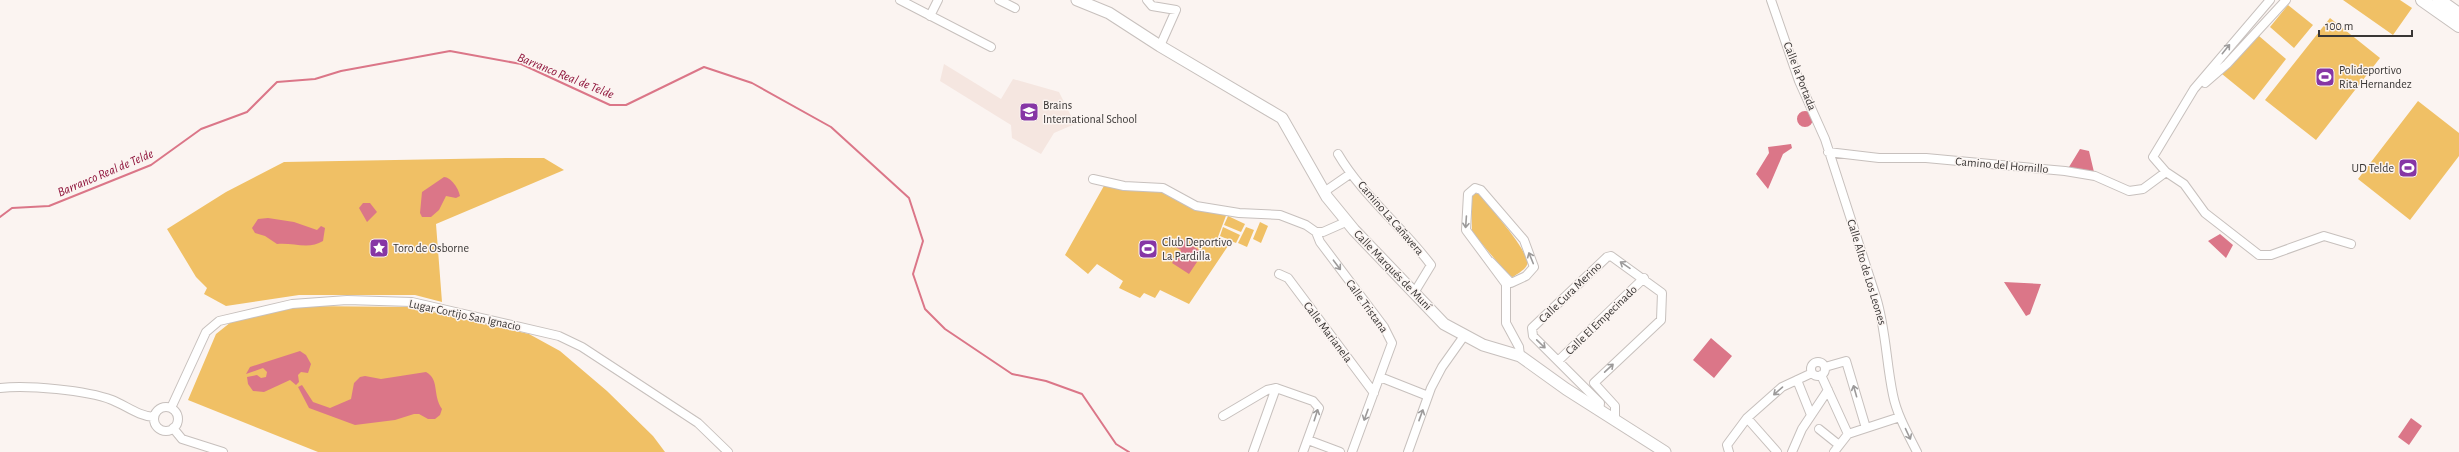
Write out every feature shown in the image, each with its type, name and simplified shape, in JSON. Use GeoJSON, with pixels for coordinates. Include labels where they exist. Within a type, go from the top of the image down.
{"type":"FeatureCollection","features":[{"type":"Feature","properties":{"kind":"main road"},"geometry":{"type":"LineString","coordinates":[[2422,0],[2459,26]]}},
{"type":"Feature","properties":{"kind":"main road"},"geometry":{"type":"LineString","coordinates":[[2444,2],[2459,14]]}},
{"type":"Feature","properties":{"kind":"street"},"geometry":{"type":"LineString","coordinates":[[900,0],[991,47]]}},
{"type":"Feature","properties":{"kind":"street"},"geometry":{"type":"LineString","coordinates":[[930,16],[938,0]]}},
{"type":"Feature","properties":{"kind":"street"},"geometry":{"type":"LineString","coordinates":[[999,0],[1015,8]]}},
{"type":"Feature","properties":{"kind":"street","name":"Calle Marqués de Muní"},"geometry":{"type":"LineString","coordinates":[[1077,0],[1109,13],[1160,46],[1282,118],[1289,127],[1324,192],[1348,222],[1444,324],[1483,346],[1520,356],[1614,420],[1665,452]]}},
{"type":"Feature","properties":{"kind":"street"},"geometry":{"type":"LineString","coordinates":[[1146,0],[1152,6],[1176,10],[1160,46]]}},
{"type":"Feature","properties":{"kind":"street","name":"Calle la Portada"},"geometry":{"type":"LineString","coordinates":[[1771,0],[1799,82],[1814,112],[1828,152]]}},
{"type":"Feature","properties":{"kind":"street"},"geometry":{"type":"LineString","coordinates":[[2270,0],[2230,44],[2186,102],[2153,157],[2166,172],[2184,184],[2205,213],[2259,254],[2271,255],[2324,236],[2352,244]]}},
{"type":"Feature","properties":{"kind":"street"},"geometry":{"type":"LineString","coordinates":[[2186,102],[2226,64],[2286,0]]}},
{"type":"Feature","properties":{"kind":"street","name":"Camino del Hornillo"},"geometry":{"type":"LineString","coordinates":[[1828,152],[1879,158],[1926,158],[2065,171],[2095,176],[2129,191],[2143,189],[2166,172]]}},
{"type":"Feature","properties":{"kind":"street","name":"Calle Alto de Los Leones"},"geometry":{"type":"LineString","coordinates":[[1828,152],[1882,317],[1890,377],[1900,417]]}},
{"type":"Feature","properties":{"kind":"street","name":"Camino La Cañavera"},"geometry":{"type":"LineString","coordinates":[[1338,154],[1350,174],[1418,247],[1431,265],[1414,293]]}},
{"type":"Feature","properties":{"kind":"street","name":"Camino La Cañavera"},"geometry":{"type":"LineString","coordinates":[[1324,192],[1350,174]]}},
{"type":"Feature","properties":{"kind":"street"},"geometry":{"type":"LineString","coordinates":[[1093,179],[1124,186],[1163,188],[1196,206],[1239,213],[1280,215],[1306,225],[1316,232],[1323,232],[1348,222]]}},
{"type":"Feature","properties":{"kind":"street"},"geometry":{"type":"LineString","coordinates":[[1507,312],[1507,286],[1491,262],[1466,230],[1468,194],[1475,188],[1481,190],[1524,240],[1534,264],[1534,269],[1510,294],[1507,312],[1506,323],[1519,347],[1520,356]]}},
{"type":"Feature","properties":{"kind":"street","name":"Calle Tristana"},"geometry":{"type":"LineString","coordinates":[[1316,232],[1320,242],[1384,327],[1392,343],[1352,452]]}},
{"type":"Feature","properties":{"kind":"street","name":"Calle Cura Merino"},"geometry":{"type":"LineString","coordinates":[[1594,383],[1661,320],[1662,293],[1644,278],[1611,256],[1607,257],[1546,314],[1532,328],[1531,332],[1533,336],[1600,403],[1599,410]]}},
{"type":"Feature","properties":{"kind":"street"},"geometry":{"type":"LineString","coordinates":[[1491,262],[1511,283],[1526,276]]}},
{"type":"Feature","properties":{"kind":"street","name":"Calle Marianela"},"geometry":{"type":"LineString","coordinates":[[1279,274],[1288,278],[1374,393]]}},
{"type":"Feature","properties":{"kind":"street","name":"Calle El Empecinado"},"geometry":{"type":"LineString","coordinates":[[1558,361],[1644,278]]}},
{"type":"Feature","properties":{"kind":"street","name":"Lugar Cortijo San Ignacio"},"geometry":{"type":"LineString","coordinates":[[171,408],[206,332],[219,321],[292,304],[347,300],[412,302],[559,336],[582,347],[698,423],[728,452]]}},
{"type":"Feature","properties":{"kind":"street"},"geometry":{"type":"LineString","coordinates":[[1408,452],[1428,396],[1442,366],[1464,336]]}},
{"type":"Feature","properties":{"kind":"street"},"geometry":{"type":"LineString","coordinates":[[1821,375],[1825,367],[1846,361],[1866,428]]}},
{"type":"Feature","properties":{"kind":"street"},"geometry":{"type":"LineString","coordinates":[[1821,375],[1816,376],[1812,373],[1810,368],[1812,364],[1822,362],[1825,367]]}},
{"type":"Feature","properties":{"kind":"street"},"geometry":{"type":"LineString","coordinates":[[1729,452],[1727,445],[1747,418],[1782,387],[1812,373]]}},
{"type":"Feature","properties":{"kind":"street"},"geometry":{"type":"LineString","coordinates":[[1821,375],[1848,434]]}},
{"type":"Feature","properties":{"kind":"street"},"geometry":{"type":"LineString","coordinates":[[1380,377],[1428,396]]}},
{"type":"Feature","properties":{"kind":"street"},"geometry":{"type":"LineString","coordinates":[[1797,380],[1811,415]]}},
{"type":"Feature","properties":{"kind":"street"},"geometry":{"type":"LineString","coordinates":[[1587,389],[1594,383],[1615,406],[1614,420]]}},
{"type":"Feature","properties":{"kind":"street"},"geometry":{"type":"LineString","coordinates":[[0,388],[15,386],[83,393],[112,400],[144,417],[154,417]]}},
{"type":"Feature","properties":{"kind":"street"},"geometry":{"type":"LineString","coordinates":[[1253,452],[1276,388]]}},
{"type":"Feature","properties":{"kind":"street"},"geometry":{"type":"LineString","coordinates":[[1223,416],[1266,390],[1276,388],[1313,401],[1319,408],[1303,452]]}},
{"type":"Feature","properties":{"kind":"street"},"geometry":{"type":"LineString","coordinates":[[1792,452],[1811,415],[1828,390]]}},
{"type":"Feature","properties":{"kind":"street"},"geometry":{"type":"LineString","coordinates":[[162,407],[171,408],[175,411],[178,420],[173,428],[162,430],[156,425],[154,417],[162,407]]}},
{"type":"Feature","properties":{"kind":"street"},"geometry":{"type":"LineString","coordinates":[[1834,452],[1848,434],[1900,417],[1917,452]]}},
{"type":"Feature","properties":{"kind":"street"},"geometry":{"type":"LineString","coordinates":[[1747,418],[1778,452]]}},
{"type":"Feature","properties":{"kind":"street"},"geometry":{"type":"LineString","coordinates":[[173,428],[182,439],[223,452]]}},
{"type":"Feature","properties":{"kind":"street"},"geometry":{"type":"LineString","coordinates":[[1819,430],[1839,445]]}},
{"type":"Feature","properties":{"kind":"street"},"geometry":{"type":"LineString","coordinates":[[1308,440],[1340,452]]}},
{"type":"Feature","properties":{"kind":"shaded area"},"geometry":{"type":"Polygon","coordinates":[[[2343,0],[2400,0],[2412,8],[2393,35],[2343,0]]]}},
{"type":"Feature","properties":{"kind":"shaded area"},"geometry":{"type":"Polygon","coordinates":[[[2288,5],[2313,25],[2294,48],[2270,27],[2288,5]]]}},
{"type":"Feature","properties":{"kind":"shaded area"},"geometry":{"type":"Polygon","coordinates":[[[2330,18],[2380,58],[2316,140],[2265,100],[2330,18]]]}},
{"type":"Feature","properties":{"kind":"shaded area"},"geometry":{"type":"Polygon","coordinates":[[[2259,36],[2286,59],[2254,100],[2222,74],[2259,36]]]}},
{"type":"Feature","properties":{"kind":"shaded area","name":"Brains International School"},"geometry":{"type":"Polygon","coordinates":[[[944,64],[1001,99],[1013,79],[1059,92],[1075,124],[1054,133],[1041,154],[1012,138],[1011,125],[940,81],[944,64]]]}},
{"type":"Feature","properties":{"kind":"shaded area","name":"UD Telde"},"geometry":{"type":"Polygon","coordinates":[[[2418,101],[2459,133],[2459,156],[2410,220],[2358,179],[2418,101]]]}},
{"type":"Feature","properties":{"kind":"shaded area"},"geometry":{"type":"Polygon","coordinates":[[[1805,111],[1811,113],[1813,119],[1811,125],[1805,127],[1799,125],[1797,119],[1799,113],[1805,111]]]}},
{"type":"Feature","properties":{"kind":"shaded area"},"geometry":{"type":"Polygon","coordinates":[[[1791,144],[1792,148],[1783,154],[1768,189],[1756,174],[1769,153],[1768,147],[1791,144]]]}},
{"type":"Feature","properties":{"kind":"shaded area"},"geometry":{"type":"Polygon","coordinates":[[[2080,149],[2089,151],[2094,172],[2069,167],[2080,149]]]}},
{"type":"Feature","properties":{"kind":"shaded area"},"geometry":{"type":"Polygon","coordinates":[[[544,158],[564,170],[436,224],[442,302],[415,295],[299,295],[226,306],[204,294],[207,288],[196,277],[167,229],[226,192],[284,162],[544,158]]]}},
{"type":"Feature","properties":{"kind":"shaded area"},"geometry":{"type":"Polygon","coordinates":[[[444,177],[449,179],[454,184],[460,196],[456,198],[446,196],[439,210],[431,217],[422,217],[420,213],[422,192],[444,177]]]}},
{"type":"Feature","properties":{"kind":"shaded area","name":"Club Deportivo La Pardilla"},"geometry":{"type":"Polygon","coordinates":[[[1105,184],[1164,191],[1227,213],[1218,237],[1230,243],[1189,304],[1160,290],[1155,298],[1144,293],[1140,298],[1119,288],[1123,281],[1097,264],[1088,274],[1065,255],[1105,184]]]}},
{"type":"Feature","properties":{"kind":"shaded area"},"geometry":{"type":"Polygon","coordinates":[[[1475,193],[1479,194],[1517,241],[1527,259],[1526,267],[1513,277],[1509,276],[1472,232],[1471,196],[1475,193]]]}},
{"type":"Feature","properties":{"kind":"shaded area"},"geometry":{"type":"Polygon","coordinates":[[[363,203],[370,203],[377,212],[367,222],[359,208],[363,203]]]}},
{"type":"Feature","properties":{"kind":"shaded area"},"geometry":{"type":"Polygon","coordinates":[[[1228,216],[1245,224],[1241,232],[1224,225],[1228,216]]]}},
{"type":"Feature","properties":{"kind":"shaded area"},"geometry":{"type":"Polygon","coordinates":[[[268,218],[294,222],[317,230],[321,226],[325,228],[323,241],[312,245],[277,244],[265,236],[255,233],[252,228],[258,219],[268,218]]]}},
{"type":"Feature","properties":{"kind":"shaded area"},"geometry":{"type":"Polygon","coordinates":[[[1260,222],[1268,226],[1261,243],[1253,239],[1260,222]]]}},
{"type":"Feature","properties":{"kind":"shaded area"},"geometry":{"type":"Polygon","coordinates":[[[1223,227],[1240,235],[1236,243],[1220,236],[1223,227]]]}},
{"type":"Feature","properties":{"kind":"shaded area"},"geometry":{"type":"Polygon","coordinates":[[[1246,227],[1254,230],[1247,247],[1238,243],[1246,227]]]}},
{"type":"Feature","properties":{"kind":"shaded area"},"geometry":{"type":"Polygon","coordinates":[[[2220,234],[2233,245],[2226,258],[2208,241],[2220,234]]]}},
{"type":"Feature","properties":{"kind":"shaded area"},"geometry":{"type":"Polygon","coordinates":[[[1181,238],[1203,253],[1189,274],[1172,263],[1181,250],[1175,247],[1181,238]]]}},
{"type":"Feature","properties":{"kind":"shaded area"},"geometry":{"type":"Polygon","coordinates":[[[2004,282],[2041,284],[2030,314],[2026,316],[2004,282]]]}},
{"type":"Feature","properties":{"kind":"shaded area"},"geometry":{"type":"Polygon","coordinates":[[[303,306],[411,307],[529,334],[560,351],[607,391],[653,436],[665,452],[318,452],[188,400],[216,334],[231,322],[303,306]]]}},
{"type":"Feature","properties":{"kind":"shaded area"},"geometry":{"type":"Polygon","coordinates":[[[1711,338],[1732,356],[1714,378],[1693,360],[1711,338]]]}},
{"type":"Feature","properties":{"kind":"shaded area"},"geometry":{"type":"Polygon","coordinates":[[[300,351],[306,355],[311,364],[308,373],[301,372],[298,375],[299,382],[296,385],[290,380],[264,392],[253,391],[248,384],[247,377],[257,375],[261,378],[266,377],[267,372],[263,368],[246,374],[250,367],[300,351]]]}},
{"type":"Feature","properties":{"kind":"shaded area"},"geometry":{"type":"Polygon","coordinates":[[[426,372],[435,383],[437,398],[442,409],[440,415],[435,419],[428,419],[419,414],[414,414],[395,420],[355,425],[309,408],[298,387],[302,385],[313,402],[330,408],[351,399],[354,383],[360,377],[365,376],[381,379],[426,372]]]}},
{"type":"Feature","properties":{"kind":"shaded area"},"geometry":{"type":"Polygon","coordinates":[[[2411,418],[2422,426],[2409,445],[2398,437],[2411,418]]]}},
{"type":"Feature","properties":{"kind":"waterway","name":"Barranco Real de Telde"},"geometry":{"type":"LineString","coordinates":[[0,217],[12,208],[49,206],[151,165],[201,129],[247,112],[277,82],[315,79],[341,71],[450,51],[521,64],[610,105],[626,105],[704,67],[752,83],[831,127],[909,198],[923,241],[913,274],[925,309],[945,329],[1012,374],[1046,381],[1082,394],[1116,444],[1129,452]]}},
{"type":"Feature","properties":{"kind":"place","name":"Polideportivo Rita Hernandez"},"geometry":{"type":"Point","coordinates":[2325,77]}},
{"type":"Feature","properties":{"kind":"place","name":"Brains International School"},"geometry":{"type":"Point","coordinates":[1029,112]}},
{"type":"Feature","properties":{"kind":"place","name":"UD Telde"},"geometry":{"type":"Point","coordinates":[2408,168]}},
{"type":"Feature","properties":{"kind":"place","name":"Toro de Osborne"},"geometry":{"type":"Point","coordinates":[379,248]}},
{"type":"Feature","properties":{"kind":"place","name":"Club Deportivo La Pardilla"},"geometry":{"type":"Point","coordinates":[1148,249]}}]}
